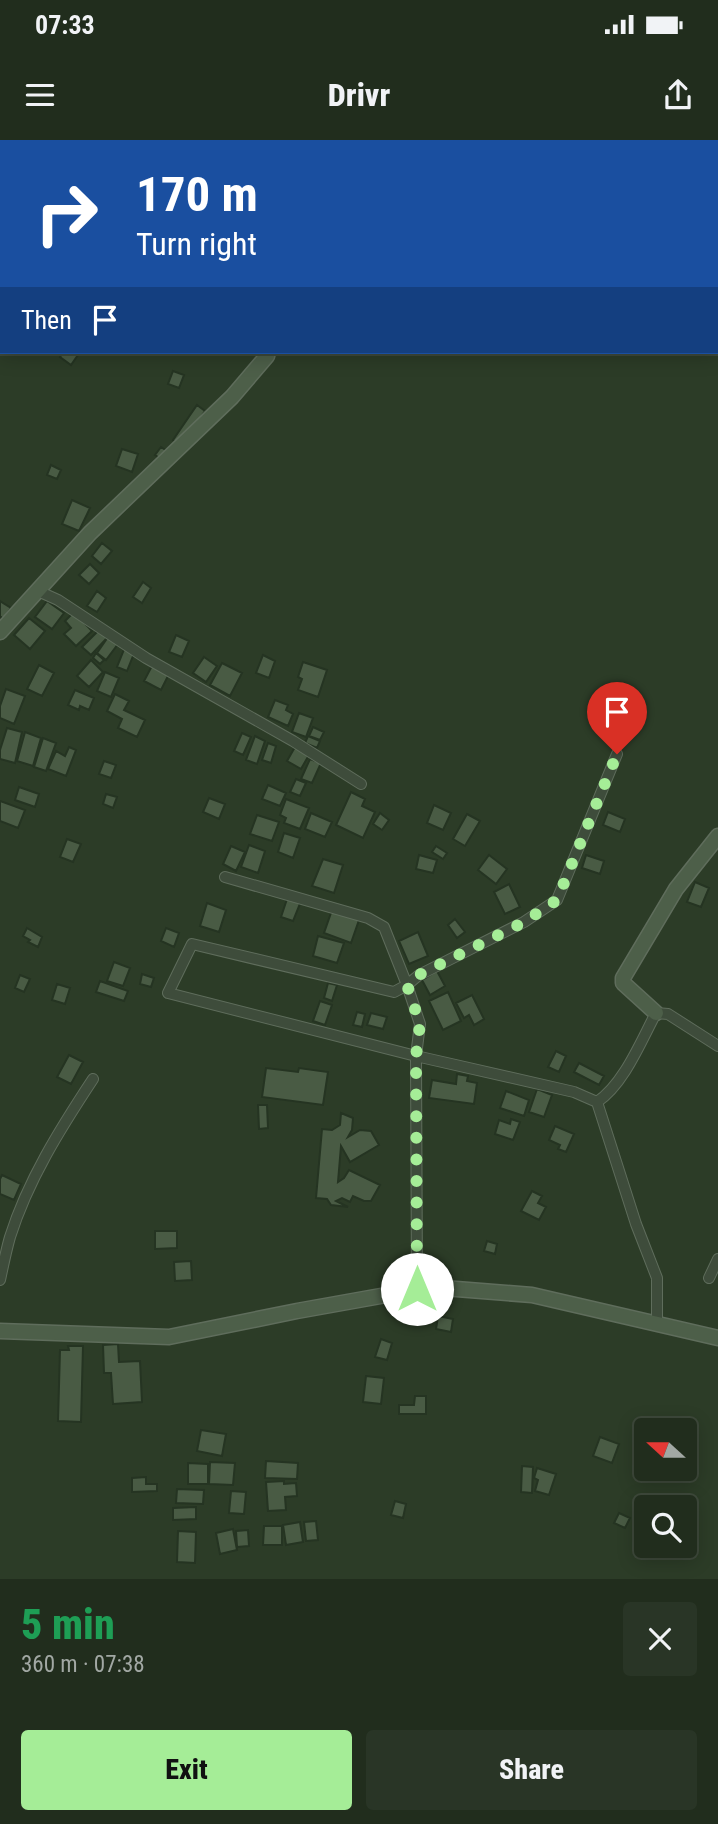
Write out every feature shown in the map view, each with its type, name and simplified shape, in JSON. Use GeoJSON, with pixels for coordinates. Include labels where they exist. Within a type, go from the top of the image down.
{"type":"FeatureCollection","features":[{"type":"Feature","properties":{"kind":"street"},"geometry":{"type":"LineString","coordinates":[[0,632],[90,533],[232,397],[268,354]]}},
{"type":"Feature","properties":{"kind":"street"},"geometry":{"type":"LineString","coordinates":[[38,591],[58,600],[146,658],[293,741],[361,784]]}},
{"type":"Feature","properties":{"kind":"street"},"geometry":{"type":"LineString","coordinates":[[617,754],[557,900],[524,922],[419,975],[394,992],[192,944],[168,993],[416,1056],[574,1092],[597,1102],[636,1224],[657,1278],[657,1324]]}},
{"type":"Feature","properties":{"kind":"street"},"geometry":{"type":"LineString","coordinates":[[718,836],[676,889],[623,978],[623,983],[656,1013],[668,1014],[718,1046]]}},
{"type":"Feature","properties":{"kind":"street"},"geometry":{"type":"LineString","coordinates":[[225,877],[368,918],[384,927],[420,1024],[416,1056],[417,1289]]}},
{"type":"Feature","properties":{"kind":"street"},"geometry":{"type":"LineString","coordinates":[[597,1102],[606,1096],[622,1076],[656,1013]]}},
{"type":"Feature","properties":{"kind":"street"},"geometry":{"type":"LineString","coordinates":[[0,1280],[10,1238],[30,1186],[61,1127],[93,1079]]}},
{"type":"Feature","properties":{"kind":"street"},"geometry":{"type":"LineString","coordinates":[[709,1278],[718,1259]]}},
{"type":"Feature","properties":{"kind":"street"},"geometry":{"type":"LineString","coordinates":[[0,1331],[169,1337],[431,1287],[532,1295],[718,1338]]}},
{"type":"Feature","properties":{"kind":"building"},"geometry":{"type":"Polygon","coordinates":[[[62,354],[79,354],[71,365],[60,357],[62,354]]]}},
{"type":"Feature","properties":{"kind":"building"},"geometry":{"type":"Polygon","coordinates":[[[173,371],[184,375],[179,388],[168,384],[173,371]]]}},
{"type":"Feature","properties":{"kind":"building"},"geometry":{"type":"Polygon","coordinates":[[[197,405],[205,411],[181,446],[173,440],[197,405]]]}},
{"type":"Feature","properties":{"kind":"building"},"geometry":{"type":"Polygon","coordinates":[[[161,447],[170,453],[164,461],[155,455],[161,447]]]}},
{"type":"Feature","properties":{"kind":"building"},"geometry":{"type":"Polygon","coordinates":[[[122,449],[138,454],[132,472],[116,466],[122,449]]]}},
{"type":"Feature","properties":{"kind":"building"},"geometry":{"type":"Polygon","coordinates":[[[51,465],[61,470],[57,479],[47,475],[51,465]]]}},
{"type":"Feature","properties":{"kind":"building"},"geometry":{"type":"Polygon","coordinates":[[[72,500],[90,508],[79,531],[62,524],[72,500]]]}},
{"type":"Feature","properties":{"kind":"building"},"geometry":{"type":"Polygon","coordinates":[[[102,543],[112,551],[101,564],[92,556],[102,543]]]}},
{"type":"Feature","properties":{"kind":"building"},"geometry":{"type":"Polygon","coordinates":[[[90,564],[99,573],[89,584],[79,575],[90,564]]]}},
{"type":"Feature","properties":{"kind":"building"},"geometry":{"type":"Polygon","coordinates":[[[143,582],[151,588],[142,603],[133,597],[143,582]]]}},
{"type":"Feature","properties":{"kind":"building"},"geometry":{"type":"Polygon","coordinates":[[[97,591],[106,598],[97,612],[87,606],[97,591]]]}},
{"type":"Feature","properties":{"kind":"building"},"geometry":{"type":"Polygon","coordinates":[[[0,601],[11,608],[3,619],[0,616],[0,601]]]}},
{"type":"Feature","properties":{"kind":"building"},"geometry":{"type":"Polygon","coordinates":[[[47,601],[64,613],[52,629],[35,617],[47,601]]]}},
{"type":"Feature","properties":{"kind":"building"},"geometry":{"type":"Polygon","coordinates":[[[74,612],[92,631],[76,646],[64,634],[71,628],[65,621],[74,612]]]}},
{"type":"Feature","properties":{"kind":"building"},"geometry":{"type":"Polygon","coordinates":[[[29,618],[45,631],[30,649],[14,635],[29,618]]]}},
{"type":"Feature","properties":{"kind":"building"},"geometry":{"type":"Polygon","coordinates":[[[99,630],[107,638],[91,655],[82,647],[99,630]]]}},
{"type":"Feature","properties":{"kind":"building"},"geometry":{"type":"Polygon","coordinates":[[[176,635],[189,641],[182,657],[169,652],[176,635]]]}},
{"type":"Feature","properties":{"kind":"building"},"geometry":{"type":"Polygon","coordinates":[[[108,637],[118,644],[106,660],[97,653],[108,637]]]}},
{"type":"Feature","properties":{"kind":"building"},"geometry":{"type":"Polygon","coordinates":[[[125,647],[135,651],[127,671],[117,667],[125,647]]]}},
{"type":"Feature","properties":{"kind":"building"},"geometry":{"type":"Polygon","coordinates":[[[96,653],[104,660],[100,664],[93,658],[96,653]]]}},
{"type":"Feature","properties":{"kind":"building"},"geometry":{"type":"Polygon","coordinates":[[[263,655],[275,661],[269,678],[256,673],[263,655]]]}},
{"type":"Feature","properties":{"kind":"building"},"geometry":{"type":"Polygon","coordinates":[[[204,657],[217,666],[206,682],[193,673],[204,657]]]}},
{"type":"Feature","properties":{"kind":"building"},"geometry":{"type":"Polygon","coordinates":[[[91,660],[103,672],[89,687],[77,676],[91,660]]]}},
{"type":"Feature","properties":{"kind":"building"},"geometry":{"type":"Polygon","coordinates":[[[154,662],[171,670],[161,690],[144,681],[154,662]]]}},
{"type":"Feature","properties":{"kind":"building"},"geometry":{"type":"Polygon","coordinates":[[[303,662],[327,670],[318,697],[298,690],[302,679],[298,677],[303,662]]]}},
{"type":"Feature","properties":{"kind":"building"},"geometry":{"type":"Polygon","coordinates":[[[222,663],[242,673],[230,696],[210,685],[222,663]]]}},
{"type":"Feature","properties":{"kind":"building"},"geometry":{"type":"Polygon","coordinates":[[[39,665],[54,673],[42,696],[27,689],[39,665]]]}},
{"type":"Feature","properties":{"kind":"building"},"geometry":{"type":"Polygon","coordinates":[[[105,672],[119,678],[111,697],[97,691],[105,672]]]}},
{"type":"Feature","properties":{"kind":"building"},"geometry":{"type":"Polygon","coordinates":[[[6,689],[25,696],[14,724],[0,718],[0,706],[6,689]]]}},
{"type":"Feature","properties":{"kind":"building"},"geometry":{"type":"Polygon","coordinates":[[[75,690],[94,698],[89,710],[80,706],[79,710],[68,705],[75,690]]]}},
{"type":"Feature","properties":{"kind":"building"},"geometry":{"type":"Polygon","coordinates":[[[115,694],[129,701],[124,710],[145,720],[137,737],[118,728],[122,719],[107,711],[115,694]]]}},
{"type":"Feature","properties":{"kind":"building"},"geometry":{"type":"Polygon","coordinates":[[[275,700],[288,705],[286,710],[293,714],[288,726],[268,717],[275,700]]]}},
{"type":"Feature","properties":{"kind":"building"},"geometry":{"type":"Polygon","coordinates":[[[299,713],[313,718],[306,737],[292,732],[299,713]]]}},
{"type":"Feature","properties":{"kind":"building"},"geometry":{"type":"Polygon","coordinates":[[[313,727],[324,732],[320,740],[309,736],[313,727]]]}},
{"type":"Feature","properties":{"kind":"building"},"geometry":{"type":"Polygon","coordinates":[[[7,728],[22,732],[15,763],[0,759],[7,728]]]}},
{"type":"Feature","properties":{"kind":"building"},"geometry":{"type":"Polygon","coordinates":[[[25,732],[41,738],[33,766],[17,761],[25,732]]]}},
{"type":"Feature","properties":{"kind":"building"},"geometry":{"type":"Polygon","coordinates":[[[242,733],[251,737],[243,755],[234,751],[242,733]]]}},
{"type":"Feature","properties":{"kind":"building"},"geometry":{"type":"Polygon","coordinates":[[[255,736],[265,741],[257,764],[246,760],[255,736]]]}},
{"type":"Feature","properties":{"kind":"building"},"geometry":{"type":"Polygon","coordinates":[[[308,736],[320,741],[317,748],[305,743],[308,736]]]}},
{"type":"Feature","properties":{"kind":"building"},"geometry":{"type":"Polygon","coordinates":[[[43,738],[56,743],[46,771],[34,767],[43,738]]]}},
{"type":"Feature","properties":{"kind":"building"},"geometry":{"type":"Polygon","coordinates":[[[268,743],[276,746],[271,763],[262,760],[268,743]]]}},
{"type":"Feature","properties":{"kind":"building"},"geometry":{"type":"Polygon","coordinates":[[[69,747],[76,750],[66,776],[48,769],[56,751],[65,756],[69,747]]]}},
{"type":"Feature","properties":{"kind":"building"},"geometry":{"type":"Polygon","coordinates":[[[295,747],[309,755],[301,769],[287,761],[295,747]]]}},
{"type":"Feature","properties":{"kind":"building"},"geometry":{"type":"Polygon","coordinates":[[[310,759],[321,763],[312,783],[301,779],[310,759]]]}},
{"type":"Feature","properties":{"kind":"building"},"geometry":{"type":"Polygon","coordinates":[[[104,761],[116,765],[111,778],[99,774],[104,761]]]}},
{"type":"Feature","properties":{"kind":"building"},"geometry":{"type":"Polygon","coordinates":[[[296,779],[306,783],[300,796],[290,792],[296,779]]]}},
{"type":"Feature","properties":{"kind":"building"},"geometry":{"type":"Polygon","coordinates":[[[268,785],[286,793],[280,806],[262,799],[268,785]]]}},
{"type":"Feature","properties":{"kind":"building"},"geometry":{"type":"Polygon","coordinates":[[[19,787],[39,794],[35,807],[15,800],[19,787]]]}},
{"type":"Feature","properties":{"kind":"building"},"geometry":{"type":"Polygon","coordinates":[[[351,792],[365,799],[362,806],[375,812],[363,838],[336,825],[351,792]]]}},
{"type":"Feature","properties":{"kind":"building"},"geometry":{"type":"Polygon","coordinates":[[[106,794],[117,797],[113,808],[103,804],[106,794]]]}},
{"type":"Feature","properties":{"kind":"building"},"geometry":{"type":"Polygon","coordinates":[[[209,798],[225,804],[219,819],[203,812],[209,798]]]}},
{"type":"Feature","properties":{"kind":"building"},"geometry":{"type":"Polygon","coordinates":[[[286,799],[309,808],[300,829],[284,823],[286,818],[280,815],[286,799]]]}},
{"type":"Feature","properties":{"kind":"building"},"geometry":{"type":"Polygon","coordinates":[[[0,801],[25,810],[18,828],[0,821],[0,801]]]}},
{"type":"Feature","properties":{"kind":"building"},"geometry":{"type":"Polygon","coordinates":[[[434,805],[451,813],[443,830],[427,823],[434,805]]]}},
{"type":"Feature","properties":{"kind":"building"},"geometry":{"type":"Polygon","coordinates":[[[608,812],[625,819],[620,832],[603,825],[608,812]]]}},
{"type":"Feature","properties":{"kind":"building"},"geometry":{"type":"Polygon","coordinates":[[[311,813],[332,822],[325,837],[305,829],[311,813]]]}},
{"type":"Feature","properties":{"kind":"building"},"geometry":{"type":"Polygon","coordinates":[[[380,813],[389,820],[382,830],[373,824],[380,813]]]}},
{"type":"Feature","properties":{"kind":"building"},"geometry":{"type":"Polygon","coordinates":[[[467,814],[480,821],[465,846],[453,839],[467,814]]]}},
{"type":"Feature","properties":{"kind":"building"},"geometry":{"type":"Polygon","coordinates":[[[257,815],[279,822],[272,841],[250,834],[257,815]]]}},
{"type":"Feature","properties":{"kind":"building"},"geometry":{"type":"Polygon","coordinates":[[[284,833],[300,838],[293,858],[278,852],[284,833]]]}},
{"type":"Feature","properties":{"kind":"building"},"geometry":{"type":"Polygon","coordinates":[[[67,839],[81,844],[73,862],[60,857],[67,839]]]}},
{"type":"Feature","properties":{"kind":"building"},"geometry":{"type":"Polygon","coordinates":[[[249,845],[265,851],[258,873],[241,867],[249,845]]]}},
{"type":"Feature","properties":{"kind":"building"},"geometry":{"type":"Polygon","coordinates":[[[231,846],[245,852],[236,871],[223,864],[231,846]]]}},
{"type":"Feature","properties":{"kind":"building"},"geometry":{"type":"Polygon","coordinates":[[[436,846],[447,853],[443,859],[432,852],[436,846]]]}},
{"type":"Feature","properties":{"kind":"building"},"geometry":{"type":"Polygon","coordinates":[[[419,855],[437,860],[433,873],[416,869],[419,855]]]}},
{"type":"Feature","properties":{"kind":"building"},"geometry":{"type":"Polygon","coordinates":[[[489,855],[507,869],[496,884],[478,870],[489,855]]]}},
{"type":"Feature","properties":{"kind":"building"},"geometry":{"type":"Polygon","coordinates":[[[586,855],[604,861],[600,874],[582,868],[586,855]]]}},
{"type":"Feature","properties":{"kind":"building"},"geometry":{"type":"Polygon","coordinates":[[[323,859],[343,865],[334,893],[312,886],[323,859]]]}},
{"type":"Feature","properties":{"kind":"building"},"geometry":{"type":"Polygon","coordinates":[[[695,882],[709,888],[701,907],[687,902],[695,882]]]}},
{"type":"Feature","properties":{"kind":"building"},"geometry":{"type":"Polygon","coordinates":[[[509,884],[520,907],[505,914],[494,892],[509,884]]]}},
{"type":"Feature","properties":{"kind":"building"},"geometry":{"type":"Polygon","coordinates":[[[288,896],[301,901],[293,921],[281,917],[288,896]]]}},
{"type":"Feature","properties":{"kind":"building"},"geometry":{"type":"Polygon","coordinates":[[[207,903],[226,910],[219,932],[200,926],[207,903]]]}},
{"type":"Feature","properties":{"kind":"building"},"geometry":{"type":"Polygon","coordinates":[[[332,910],[359,920],[351,943],[324,933],[332,910]]]}},
{"type":"Feature","properties":{"kind":"building"},"geometry":{"type":"Polygon","coordinates":[[[455,919],[465,932],[457,938],[448,925],[455,919]]]}},
{"type":"Feature","properties":{"kind":"building"},"geometry":{"type":"Polygon","coordinates":[[[27,928],[42,937],[38,947],[23,936],[27,928]]]}},
{"type":"Feature","properties":{"kind":"building"},"geometry":{"type":"Polygon","coordinates":[[[166,928],[179,933],[174,947],[161,941],[166,928]]]}},
{"type":"Feature","properties":{"kind":"building"},"geometry":{"type":"Polygon","coordinates":[[[418,932],[428,956],[409,964],[399,941],[418,932]]]}},
{"type":"Feature","properties":{"kind":"building"},"geometry":{"type":"Polygon","coordinates":[[[318,936],[344,943],[337,963],[313,956],[318,936]]]}},
{"type":"Feature","properties":{"kind":"building"},"geometry":{"type":"Polygon","coordinates":[[[114,962],[130,968],[123,986],[107,981],[114,962]]]}},
{"type":"Feature","properties":{"kind":"building"},"geometry":{"type":"Polygon","coordinates":[[[437,971],[445,986],[430,995],[422,980],[437,971]]]}},
{"type":"Feature","properties":{"kind":"building"},"geometry":{"type":"Polygon","coordinates":[[[142,974],[154,978],[151,987],[140,984],[142,974]]]}},
{"type":"Feature","properties":{"kind":"building"},"geometry":{"type":"Polygon","coordinates":[[[20,975],[30,979],[24,992],[15,988],[20,975]]]}},
{"type":"Feature","properties":{"kind":"building"},"geometry":{"type":"Polygon","coordinates":[[[100,981],[128,991],[124,1001],[96,992],[100,981]]]}},
{"type":"Feature","properties":{"kind":"building"},"geometry":{"type":"Polygon","coordinates":[[[328,983],[337,985],[332,1001],[324,998],[328,983]]]}},
{"type":"Feature","properties":{"kind":"building"},"geometry":{"type":"Polygon","coordinates":[[[57,984],[70,988],[65,1004],[52,1000],[57,984]]]}},
{"type":"Feature","properties":{"kind":"building"},"geometry":{"type":"Polygon","coordinates":[[[448,992],[461,1021],[443,1030],[429,1001],[448,992]]]}},
{"type":"Feature","properties":{"kind":"building"},"geometry":{"type":"Polygon","coordinates":[[[472,995],[484,1019],[474,1025],[469,1015],[464,1018],[456,1003],[472,995]]]}},
{"type":"Feature","properties":{"kind":"building"},"geometry":{"type":"Polygon","coordinates":[[[320,1001],[332,1005],[325,1025],[313,1021],[320,1001]]]}},
{"type":"Feature","properties":{"kind":"building"},"geometry":{"type":"Polygon","coordinates":[[[357,1012],[365,1014],[362,1027],[353,1025],[357,1012]]]}},
{"type":"Feature","properties":{"kind":"building"},"geometry":{"type":"Polygon","coordinates":[[[371,1013],[387,1017],[383,1029],[367,1025],[371,1013]]]}},
{"type":"Feature","properties":{"kind":"building"},"geometry":{"type":"Polygon","coordinates":[[[556,1051],[566,1056],[559,1072],[548,1067],[556,1051]]]}},
{"type":"Feature","properties":{"kind":"building"},"geometry":{"type":"Polygon","coordinates":[[[69,1055],[83,1062],[71,1084],[57,1077],[69,1055]]]}},
{"type":"Feature","properties":{"kind":"building"},"geometry":{"type":"Polygon","coordinates":[[[579,1063],[604,1076],[599,1085],[574,1072],[579,1063]]]}},
{"type":"Feature","properties":{"kind":"building"},"geometry":{"type":"Polygon","coordinates":[[[266,1068],[298,1072],[299,1068],[328,1072],[323,1105],[262,1097],[266,1068]]]}},
{"type":"Feature","properties":{"kind":"building"},"geometry":{"type":"Polygon","coordinates":[[[457,1074],[468,1076],[467,1081],[477,1083],[474,1104],[429,1098],[432,1080],[456,1084],[457,1074]]]}},
{"type":"Feature","properties":{"kind":"building"},"geometry":{"type":"Polygon","coordinates":[[[537,1089],[552,1095],[544,1117],[529,1112],[537,1089]]]}},
{"type":"Feature","properties":{"kind":"building"},"geometry":{"type":"Polygon","coordinates":[[[506,1091],[529,1100],[524,1116],[500,1108],[506,1091]]]}},
{"type":"Feature","properties":{"kind":"building"},"geometry":{"type":"Polygon","coordinates":[[[258,1105],[267,1105],[268,1128],[259,1129],[258,1105]]]}},
{"type":"Feature","properties":{"kind":"building"},"geometry":{"type":"Polygon","coordinates":[[[341,1113],[353,1118],[348,1137],[360,1130],[371,1131],[379,1145],[350,1162],[341,1146],[338,1182],[349,1170],[380,1185],[371,1201],[353,1196],[350,1202],[342,1198],[336,1201],[348,1207],[331,1205],[327,1199],[316,1198],[322,1129],[332,1130],[340,1125],[341,1113]]]}},
{"type":"Feature","properties":{"kind":"building"},"geometry":{"type":"Polygon","coordinates":[[[511,1119],[520,1122],[513,1140],[495,1134],[499,1120],[510,1124],[511,1119]]]}},
{"type":"Feature","properties":{"kind":"building"},"geometry":{"type":"Polygon","coordinates":[[[555,1126],[574,1134],[566,1152],[558,1149],[560,1145],[549,1140],[555,1126]]]}},
{"type":"Feature","properties":{"kind":"building"},"geometry":{"type":"Polygon","coordinates":[[[2,1175],[21,1184],[14,1200],[0,1194],[2,1175]]]}},
{"type":"Feature","properties":{"kind":"building"},"geometry":{"type":"Polygon","coordinates":[[[532,1191],[542,1196],[538,1203],[546,1207],[539,1220],[521,1211],[532,1191]]]}},
{"type":"Feature","properties":{"kind":"building"},"geometry":{"type":"Polygon","coordinates":[[[155,1231],[177,1231],[177,1248],[155,1249],[155,1231]]]}},
{"type":"Feature","properties":{"kind":"building"},"geometry":{"type":"Polygon","coordinates":[[[487,1241],[497,1244],[495,1254],[484,1251],[487,1241]]]}},
{"type":"Feature","properties":{"kind":"building"},"geometry":{"type":"Polygon","coordinates":[[[191,1261],[192,1280],[175,1281],[174,1262],[191,1261]]]}},
{"type":"Feature","properties":{"kind":"building"},"geometry":{"type":"Polygon","coordinates":[[[438,1316],[453,1319],[451,1332],[436,1329],[438,1316]]]}},
{"type":"Feature","properties":{"kind":"building"},"geometry":{"type":"Polygon","coordinates":[[[381,1339],[392,1343],[387,1360],[375,1357],[381,1339]]]}},
{"type":"Feature","properties":{"kind":"building"},"geometry":{"type":"Polygon","coordinates":[[[118,1344],[119,1362],[140,1361],[142,1402],[113,1404],[111,1373],[104,1373],[103,1345],[118,1344]]]}},
{"type":"Feature","properties":{"kind":"building"},"geometry":{"type":"Polygon","coordinates":[[[68,1346],[83,1346],[81,1422],[58,1421],[60,1350],[69,1350],[68,1346]]]}},
{"type":"Feature","properties":{"kind":"building"},"geometry":{"type":"Polygon","coordinates":[[[366,1376],[384,1378],[381,1404],[363,1402],[366,1376]]]}},
{"type":"Feature","properties":{"kind":"building"},"geometry":{"type":"Polygon","coordinates":[[[415,1396],[426,1396],[426,1414],[399,1414],[399,1405],[414,1405],[415,1396]]]}},
{"type":"Feature","properties":{"kind":"building"},"geometry":{"type":"Polygon","coordinates":[[[201,1430],[226,1434],[222,1456],[197,1451],[201,1430]]]}},
{"type":"Feature","properties":{"kind":"building"},"geometry":{"type":"Polygon","coordinates":[[[600,1437],[619,1444],[612,1463],[593,1456],[600,1437]]]}},
{"type":"Feature","properties":{"kind":"building"},"geometry":{"type":"Polygon","coordinates":[[[266,1461],[298,1463],[297,1479],[265,1478],[266,1461]]]}},
{"type":"Feature","properties":{"kind":"building"},"geometry":{"type":"Polygon","coordinates":[[[210,1462],[235,1463],[233,1485],[209,1484],[210,1462]]]}},
{"type":"Feature","properties":{"kind":"building"},"geometry":{"type":"Polygon","coordinates":[[[188,1463],[208,1464],[208,1484],[188,1484],[188,1463]]]}},
{"type":"Feature","properties":{"kind":"building"},"geometry":{"type":"Polygon","coordinates":[[[522,1466],[533,1467],[532,1493],[521,1492],[522,1466]]]}},
{"type":"Feature","properties":{"kind":"building"},"geometry":{"type":"Polygon","coordinates":[[[537,1468],[556,1474],[549,1495],[535,1491],[538,1480],[534,1478],[537,1468]]]}},
{"type":"Feature","properties":{"kind":"building"},"geometry":{"type":"Polygon","coordinates":[[[146,1477],[146,1484],[157,1484],[157,1491],[132,1492],[132,1478],[146,1477]]]}},
{"type":"Feature","properties":{"kind":"building"},"geometry":{"type":"Polygon","coordinates":[[[284,1481],[284,1484],[296,1483],[297,1496],[285,1497],[286,1510],[268,1511],[266,1482],[284,1481]]]}},
{"type":"Feature","properties":{"kind":"building"},"geometry":{"type":"Polygon","coordinates":[[[177,1489],[204,1490],[203,1504],[176,1503],[177,1489]]]}},
{"type":"Feature","properties":{"kind":"building"},"geometry":{"type":"Polygon","coordinates":[[[231,1491],[246,1492],[244,1514],[229,1513],[231,1491]]]}},
{"type":"Feature","properties":{"kind":"building"},"geometry":{"type":"Polygon","coordinates":[[[395,1501],[406,1504],[403,1518],[391,1515],[395,1501]]]}},
{"type":"Feature","properties":{"kind":"building"},"geometry":{"type":"Polygon","coordinates":[[[196,1507],[196,1519],[173,1520],[173,1508],[196,1507]]]}},
{"type":"Feature","properties":{"kind":"building"},"geometry":{"type":"Polygon","coordinates":[[[619,1513],[630,1518],[625,1528],[614,1523],[619,1513]]]}},
{"type":"Feature","properties":{"kind":"building"},"geometry":{"type":"Polygon","coordinates":[[[316,1521],[318,1540],[306,1541],[304,1522],[316,1521]]]}},
{"type":"Feature","properties":{"kind":"building"},"geometry":{"type":"Polygon","coordinates":[[[300,1522],[303,1542],[286,1545],[283,1525],[300,1522]]]}},
{"type":"Feature","properties":{"kind":"building"},"geometry":{"type":"Polygon","coordinates":[[[264,1526],[282,1526],[282,1545],[263,1545],[264,1526]]]}},
{"type":"Feature","properties":{"kind":"building"},"geometry":{"type":"Polygon","coordinates":[[[233,1529],[237,1550],[220,1554],[216,1533],[233,1529]]]}},
{"type":"Feature","properties":{"kind":"building"},"geometry":{"type":"Polygon","coordinates":[[[248,1530],[249,1546],[237,1547],[236,1531],[248,1530]]]}},
{"type":"Feature","properties":{"kind":"building"},"geometry":{"type":"Polygon","coordinates":[[[178,1531],[196,1532],[195,1563],[177,1562],[178,1531]]]}},
{"type":"Feature","properties":{"kind":"route"},"geometry":{"type":"LineString","coordinates":[[417,1289],[416,1056],[420,1024],[407,985],[419,975],[524,922],[557,900],[617,754]]}}]}
